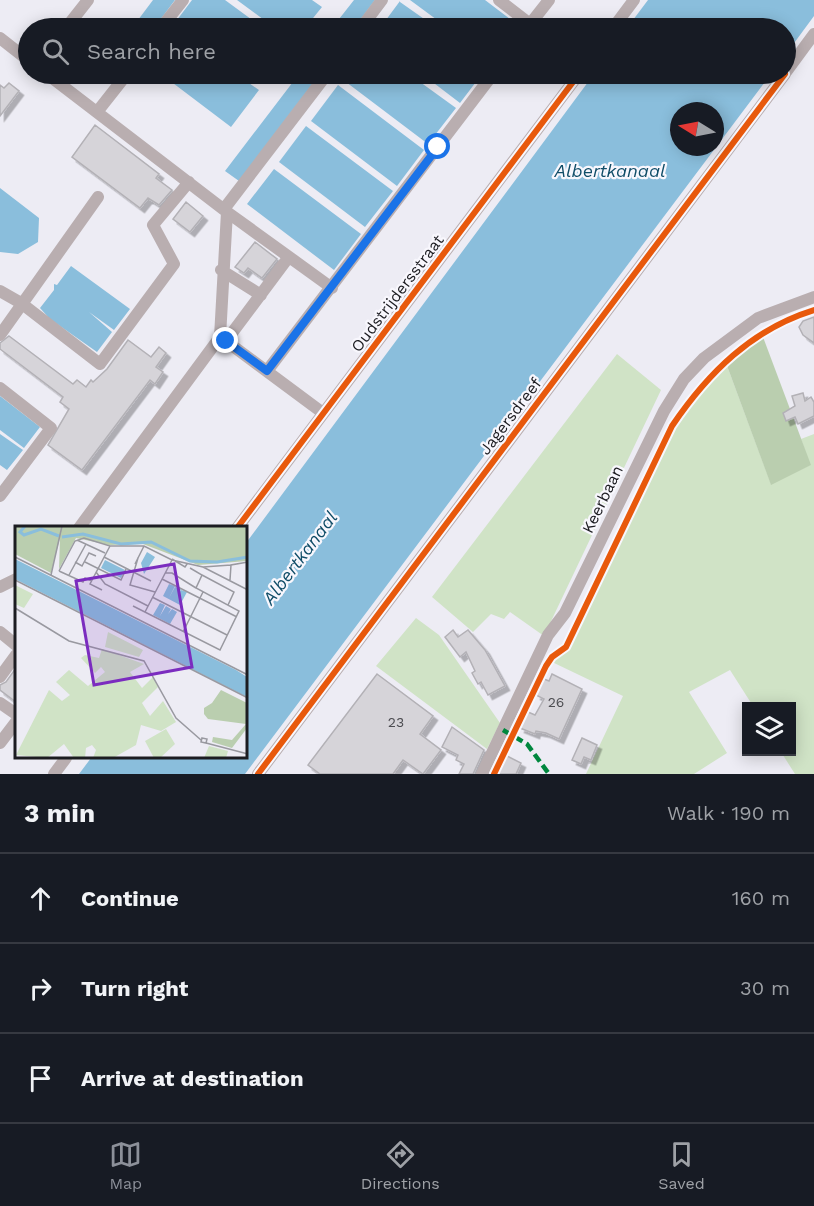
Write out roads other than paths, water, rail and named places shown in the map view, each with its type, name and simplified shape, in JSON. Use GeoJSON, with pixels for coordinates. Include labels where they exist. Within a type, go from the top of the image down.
{"type":"FeatureCollection","features":[{"type":"Feature","properties":{"kind":"street"},"geometry":{"type":"LineString","coordinates":[[74,18],[88,0]]}},
{"type":"Feature","properties":{"kind":"street"},"geometry":{"type":"LineString","coordinates":[[169,18],[183,0]]}},
{"type":"Feature","properties":{"kind":"street"},"geometry":{"type":"LineString","coordinates":[[368,18],[382,0]]}},
{"type":"Feature","properties":{"kind":"street"},"geometry":{"type":"LineString","coordinates":[[499,0],[520,18]]}},
{"type":"Feature","properties":{"kind":"street"},"geometry":{"type":"LineString","coordinates":[[535,18],[549,0]]}},
{"type":"Feature","properties":{"kind":"street"},"geometry":{"type":"LineString","coordinates":[[620,18],[634,0]]}},
{"type":"Feature","properties":{"kind":"street","name":"Jagersdreef"},"geometry":{"type":"LineString","coordinates":[[796,58],[814,34]]}},
{"type":"Feature","properties":{"kind":"street"},"geometry":{"type":"LineString","coordinates":[[0,38],[18,52]]}},
{"type":"Feature","properties":{"kind":"street"},"geometry":{"type":"LineString","coordinates":[[67,84],[98,112],[225,211],[332,288]]}},
{"type":"Feature","properties":{"kind":"street"},"geometry":{"type":"LineString","coordinates":[[98,112],[119,84]]}},
{"type":"Feature","properties":{"kind":"street"},"geometry":{"type":"LineString","coordinates":[[223,339],[221,270],[225,211],[320,84]]}},
{"type":"Feature","properties":{"kind":"street"},"geometry":{"type":"LineString","coordinates":[[267,371],[485,84]]}},
{"type":"Feature","properties":{"kind":"street","name":"Oudstrijdersstraat"},"geometry":{"type":"LineString","coordinates":[[238,526],[571,84]]}},
{"type":"Feature","properties":{"kind":"street","name":"Jagersdreef"},"geometry":{"type":"LineString","coordinates":[[258,774],[777,84]]}},
{"type":"Feature","properties":{"kind":"street"},"geometry":{"type":"LineString","coordinates":[[0,291],[21,303],[100,364],[174,264],[153,225],[189,182]]}},
{"type":"Feature","properties":{"kind":"street"},"geometry":{"type":"LineString","coordinates":[[0,335],[98,197]]}},
{"type":"Feature","properties":{"kind":"street"},"geometry":{"type":"LineString","coordinates":[[81,526],[223,339],[261,295],[288,258]]}},
{"type":"Feature","properties":{"kind":"street"},"geometry":{"type":"LineString","coordinates":[[221,270],[261,295]]}},
{"type":"Feature","properties":{"kind":"street","name":"Keerbaan"},"geometry":{"type":"LineString","coordinates":[[482,774],[548,635],[565,614],[664,411],[684,379],[704,358],[758,318],[814,297]]}},
{"type":"Feature","properties":{"kind":"street"},"geometry":{"type":"LineString","coordinates":[[223,339],[323,413]]}},
{"type":"Feature","properties":{"kind":"street"},"geometry":{"type":"LineString","coordinates":[[0,388],[51,428],[0,496]]}},
{"type":"Feature","properties":{"kind":"street"},"geometry":{"type":"LineString","coordinates":[[0,587],[15,580]]}},
{"type":"Feature","properties":{"kind":"street"},"geometry":{"type":"LineString","coordinates":[[0,632],[15,644]]}},
{"type":"Feature","properties":{"kind":"street"},"geometry":{"type":"LineString","coordinates":[[0,677],[15,656]]}},
{"type":"Feature","properties":{"kind":"street"},"geometry":{"type":"LineString","coordinates":[[0,703],[15,713]]}},
{"type":"Feature","properties":{"kind":"street"},"geometry":{"type":"LineString","coordinates":[[0,743],[15,723]]}},
{"type":"Feature","properties":{"kind":"street"},"geometry":{"type":"LineString","coordinates":[[54,774],[65,759]]}},
{"type":"Feature","properties":{"kind":"water"},"geometry":{"type":"Polygon","coordinates":[[[153,0],[175,0],[162,18],[140,18],[153,0]]]}},
{"type":"Feature","properties":{"kind":"water"},"geometry":{"type":"Polygon","coordinates":[[[192,0],[225,0],[249,18],[178,18],[192,0]]]}},
{"type":"Feature","properties":{"kind":"water"},"geometry":{"type":"Polygon","coordinates":[[[237,0],[312,0],[322,7],[313,18],[261,18],[237,0]]]}},
{"type":"Feature","properties":{"kind":"water"},"geometry":{"type":"Polygon","coordinates":[[[354,0],[375,0],[362,18],[340,18],[354,0]]]}},
{"type":"Feature","properties":{"kind":"water"},"geometry":{"type":"Polygon","coordinates":[[[410,0],[485,0],[509,18],[434,18],[410,0]]]}},
{"type":"Feature","properties":{"kind":"water"},"geometry":{"type":"Polygon","coordinates":[[[648,0],[814,0],[814,16],[796,40],[796,18],[634,18],[648,0]]]}},
{"type":"Feature","properties":{"kind":"water"},"geometry":{"type":"Polygon","coordinates":[[[400,1],[423,18],[387,18],[400,1]]]}},
{"type":"Feature","properties":{"kind":"water"},"geometry":{"type":"Polygon","coordinates":[[[174,84],[250,84],[259,90],[231,127],[174,84]]]}},
{"type":"Feature","properties":{"kind":"water"},"geometry":{"type":"Polygon","coordinates":[[[291,84],[312,84],[239,181],[225,171],[291,84]]]}},
{"type":"Feature","properties":{"kind":"water"},"geometry":{"type":"Polygon","coordinates":[[[349,84],[423,84],[456,108],[428,144],[349,84]]]}},
{"type":"Feature","properties":{"kind":"water"},"geometry":{"type":"Polygon","coordinates":[[[435,84],[474,84],[460,103],[435,84]]]}},
{"type":"Feature","properties":{"kind":"water","name":"Albertkanaal"},"geometry":{"type":"Polygon","coordinates":[[[587,84],[763,84],[724,137],[724,102],[670,102],[670,156],[709,156],[245,774],[79,774],[90,759],[248,759],[248,540],[587,84]]]}},
{"type":"Feature","properties":{"kind":"water"},"geometry":{"type":"Polygon","coordinates":[[[338,85],[424,150],[397,186],[311,121],[338,85]]]}},
{"type":"Feature","properties":{"kind":"water"},"geometry":{"type":"Polygon","coordinates":[[[306,126],[393,191],[365,227],[279,162],[306,126]]]}},
{"type":"Feature","properties":{"kind":"water"},"geometry":{"type":"Polygon","coordinates":[[[274,169],[361,234],[334,270],[247,204],[274,169]]]}},
{"type":"Feature","properties":{"kind":"water"},"geometry":{"type":"Polygon","coordinates":[[[0,188],[39,218],[38,242],[18,254],[0,252],[0,188]]]}},
{"type":"Feature","properties":{"kind":"water"},"geometry":{"type":"Polygon","coordinates":[[[71,266],[130,309],[114,330],[89,312],[112,332],[97,352],[50,319],[40,308],[54,290],[54,284],[57,285],[71,266]]]}},
{"type":"Feature","properties":{"kind":"water"},"geometry":{"type":"Polygon","coordinates":[[[0,396],[40,427],[24,448],[0,430],[0,396]]]}},
{"type":"Feature","properties":{"kind":"water"},"geometry":{"type":"Polygon","coordinates":[[[0,434],[23,450],[7,470],[0,465],[0,434]]]}}]}
